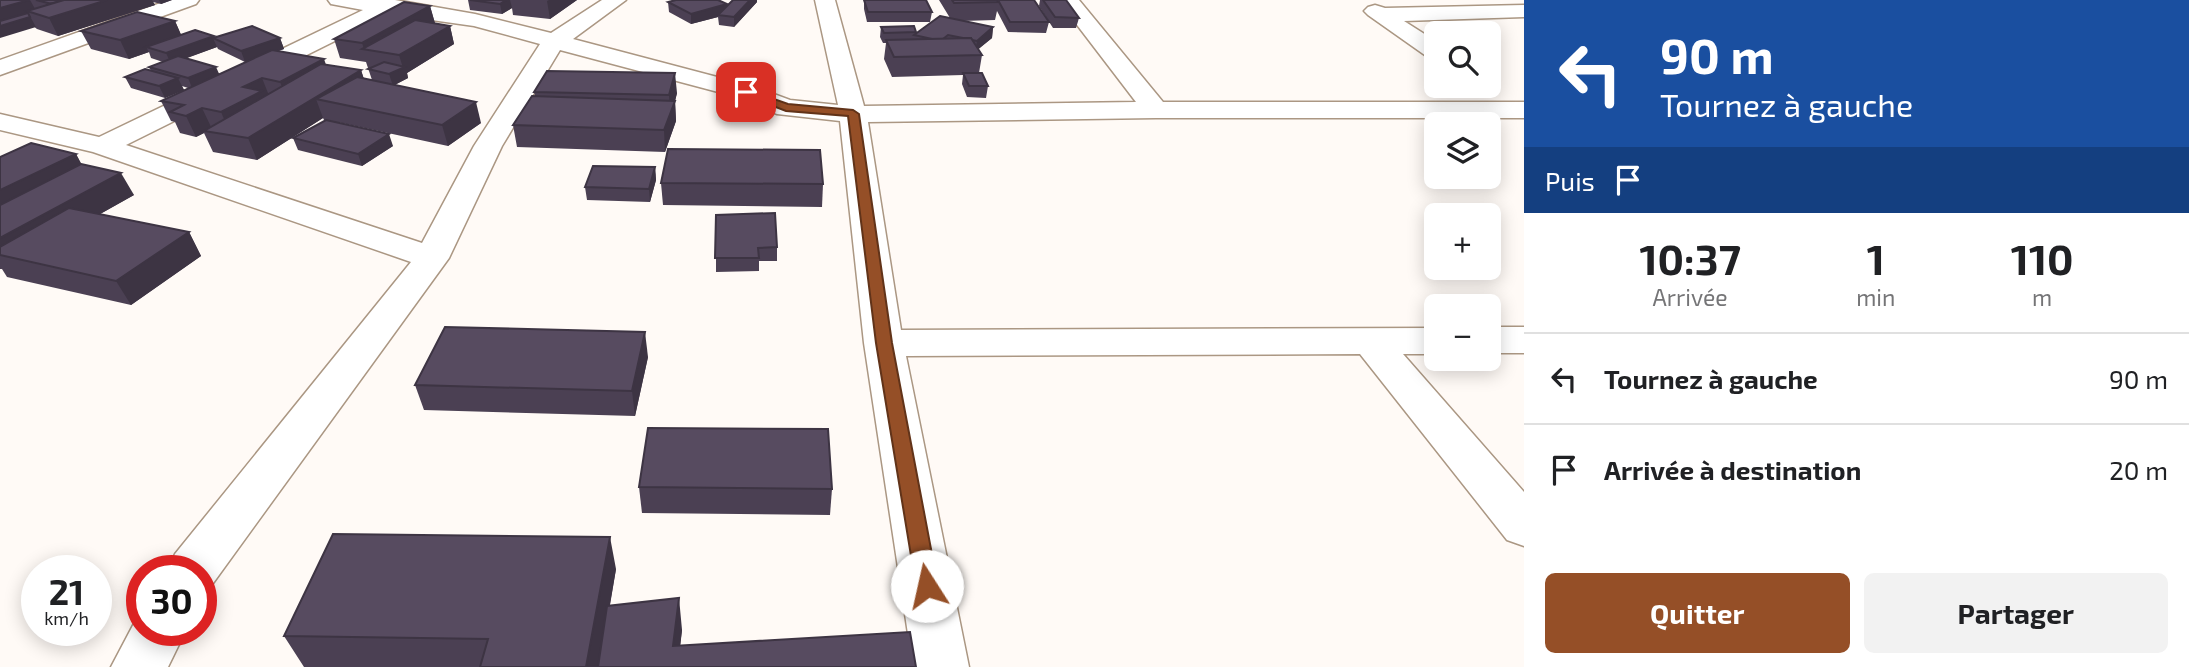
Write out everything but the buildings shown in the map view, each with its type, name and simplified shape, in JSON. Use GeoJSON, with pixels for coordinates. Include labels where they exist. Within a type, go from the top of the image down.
{"type":"FeatureCollection","features":[{"type":"Feature","properties":{"kind":"street"},"geometry":{"type":"LineString","coordinates":[[0,68],[189,0]]}},
{"type":"Feature","properties":{"kind":"street"},"geometry":{"type":"LineString","coordinates":[[338,0],[394,3],[475,20],[553,43],[746,92],[786,107],[853,114],[1156,110],[1523,111]]}},
{"type":"Feature","properties":{"kind":"street"},"geometry":{"type":"LineString","coordinates":[[204,555],[432,258],[488,146],[553,43],[616,0]]}},
{"type":"Feature","properties":{"kind":"street"},"geometry":{"type":"LineString","coordinates":[[825,0],[853,114],[884,343],[941,667]]}},
{"type":"Feature","properties":{"kind":"street"},"geometry":{"type":"LineString","coordinates":[[1068,0],[1156,110]]}},
{"type":"Feature","properties":{"kind":"street"},"geometry":{"type":"LineString","coordinates":[[1358,0],[1424,44]]}},
{"type":"Feature","properties":{"kind":"street"},"geometry":{"type":"LineString","coordinates":[[102,146],[394,3]]}},
{"type":"Feature","properties":{"kind":"street"},"geometry":{"type":"LineString","coordinates":[[1380,15],[1524,10]]}},
{"type":"Feature","properties":{"kind":"street"},"geometry":{"type":"LineString","coordinates":[[1501,97],[1523,111]]}},
{"type":"Feature","properties":{"kind":"street"},"geometry":{"type":"LineString","coordinates":[[0,122],[102,146],[432,258]]}},
{"type":"Feature","properties":{"kind":"street"},"geometry":{"type":"LineString","coordinates":[[1501,341],[1524,340]]}},
{"type":"Feature","properties":{"kind":"street"},"geometry":{"type":"LineString","coordinates":[[884,343],[1424,341]]}},
{"type":"Feature","properties":{"kind":"street"},"geometry":{"type":"LineString","coordinates":[[1371,342],[1524,526]]}},
{"type":"Feature","properties":{"kind":"street"},"geometry":{"type":"LineString","coordinates":[[139,667],[150,646]]}},
{"type":"Feature","properties":{"kind":"route"},"geometry":{"type":"LineString","coordinates":[[746,92],[786,107],[853,114],[884,343],[927,586]]}}]}
